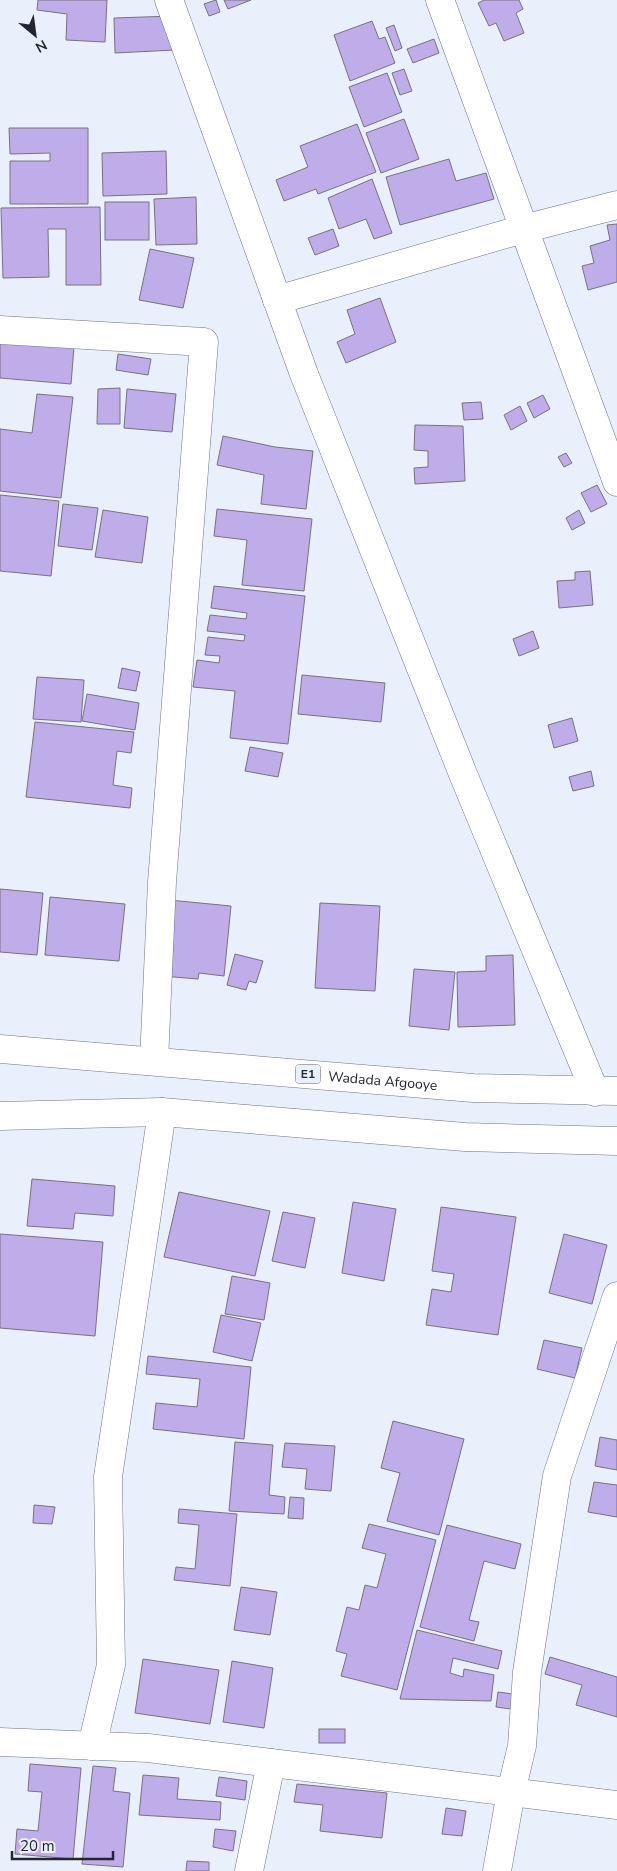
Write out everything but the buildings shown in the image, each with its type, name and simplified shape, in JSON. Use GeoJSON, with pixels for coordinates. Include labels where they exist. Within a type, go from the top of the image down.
{"type":"FeatureCollection","features":[{"type":"Feature","properties":{"kind":"main road"},"geometry":{"type":"LineString","coordinates":[[169,0],[304,374],[463,774],[606,1091]]}},
{"type":"Feature","properties":{"kind":"main road"},"geometry":{"type":"LineString","coordinates":[[440,0],[617,482]]}},
{"type":"Feature","properties":{"kind":"main road"},"geometry":{"type":"LineString","coordinates":[[277,300],[523,229],[617,205]]}},
{"type":"Feature","properties":{"kind":"main road"},"geometry":{"type":"LineString","coordinates":[[0,330],[204,342],[162,882],[154,1061]]}},
{"type":"Feature","properties":{"kind":"main road","name":"Wadada Afgooye"},"geometry":{"type":"LineString","coordinates":[[0,1049],[473,1088],[606,1091]]}},
{"type":"Feature","properties":{"kind":"main road"},"geometry":{"type":"LineString","coordinates":[[0,1116],[162,1112],[465,1137],[617,1140]]}},
{"type":"Feature","properties":{"kind":"main road"},"geometry":{"type":"LineString","coordinates":[[92,1746],[111,1664],[108,1477],[162,1112]]}},
{"type":"Feature","properties":{"kind":"main road"},"geometry":{"type":"LineString","coordinates":[[497,1871],[511,1792],[522,1746],[528,1672],[557,1476],[617,1296]]}},
{"type":"Feature","properties":{"kind":"main road"},"geometry":{"type":"LineString","coordinates":[[0,1742],[148,1748],[617,1805]]}},
{"type":"Feature","properties":{"kind":"main road"},"geometry":{"type":"LineString","coordinates":[[249,1871],[271,1763]]}}]}
